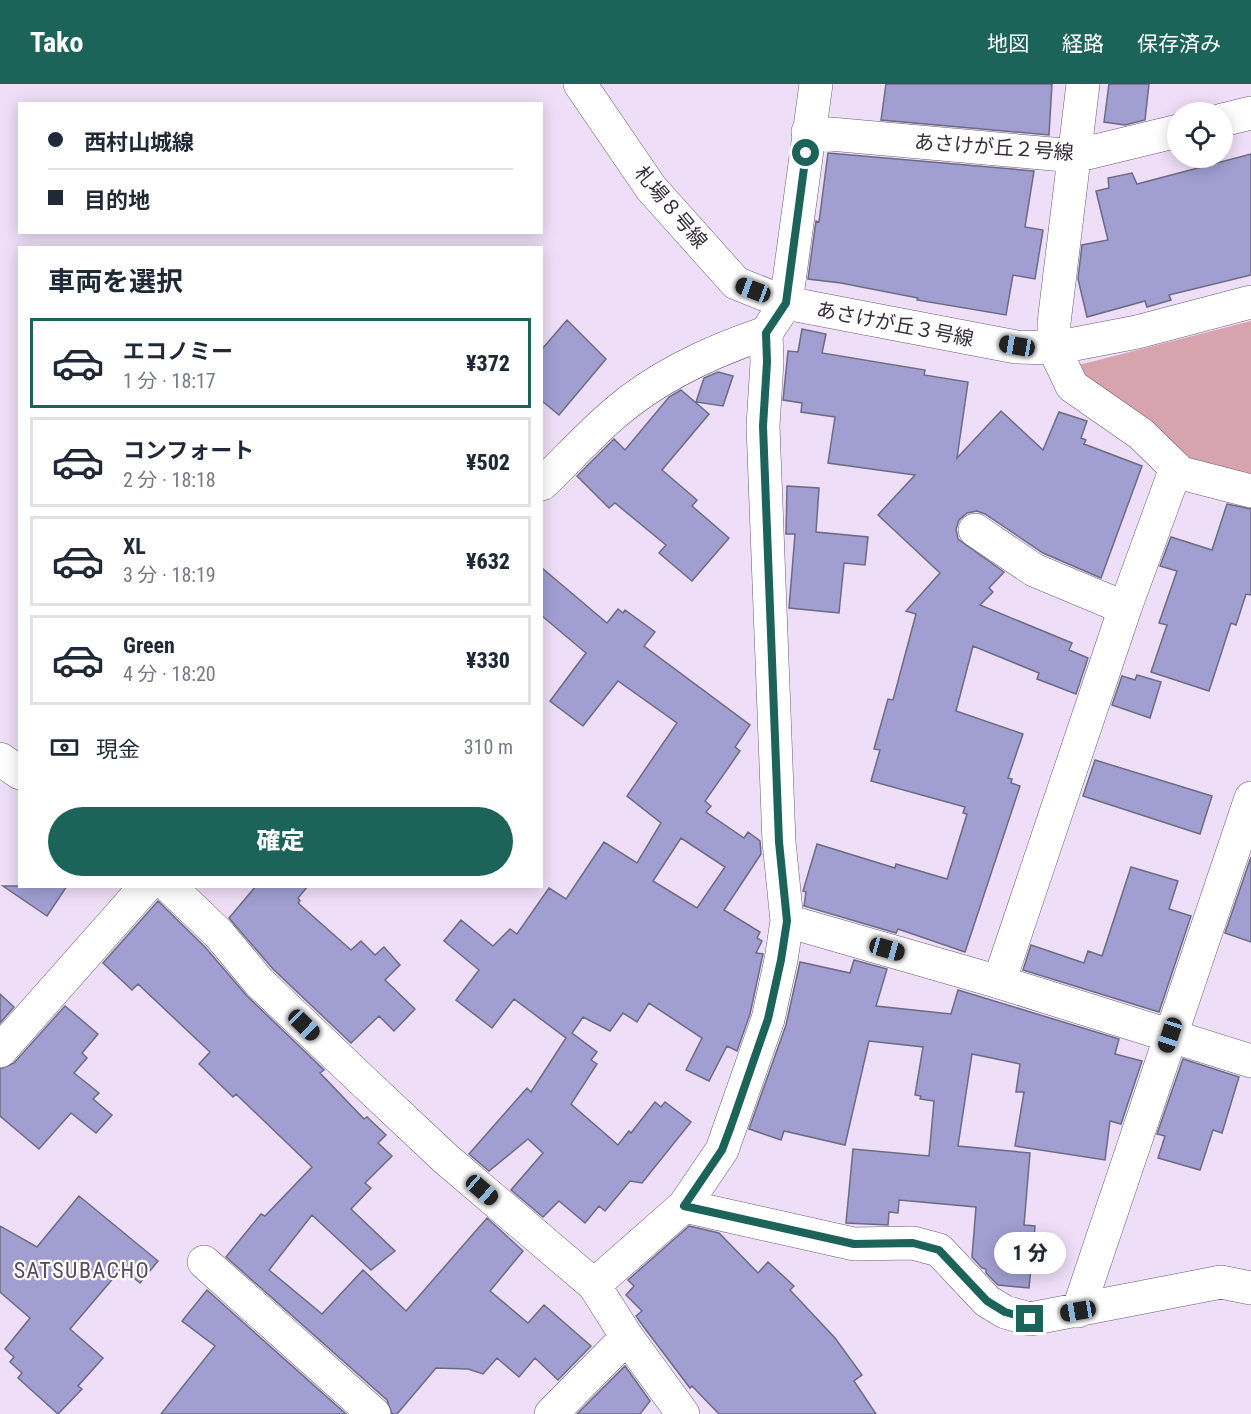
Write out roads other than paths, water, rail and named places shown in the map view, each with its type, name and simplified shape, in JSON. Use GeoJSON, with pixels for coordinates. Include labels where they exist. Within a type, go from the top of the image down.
{"type":"FeatureCollection","features":[{"type":"Feature","properties":{"kind":"street","name":"札場８号線"},"geometry":{"type":"LineString","coordinates":[[580,84],[651,188],[736,283],[786,303]]}},
{"type":"Feature","properties":{"kind":"street"},"geometry":{"type":"LineString","coordinates":[[594,1285],[684,1206],[722,1150],[768,1019],[781,960],[787,921],[779,842],[763,426],[767,362],[766,333],[786,303],[816,84]]}},
{"type":"Feature","properties":{"kind":"street"},"geometry":{"type":"LineString","coordinates":[[1083,84],[1054,323],[1054,348],[1072,386],[1141,434],[1162,451],[1181,472],[1251,491]]}},
{"type":"Feature","properties":{"kind":"street"},"geometry":{"type":"LineString","coordinates":[[1233,117],[1251,113]]}},
{"type":"Feature","properties":{"kind":"street","name":"あさけが丘２号線"},"geometry":{"type":"LineString","coordinates":[[808,132],[1075,156],[1167,134]]}},
{"type":"Feature","properties":{"kind":"street","name":"あさけが丘３号線"},"geometry":{"type":"LineString","coordinates":[[786,303],[1006,345],[1054,348],[1137,332],[1251,302]]}},
{"type":"Feature","properties":{"kind":"street"},"geometry":{"type":"LineString","coordinates":[[543,483],[616,411],[669,374],[726,346],[766,333]]}},
{"type":"Feature","properties":{"kind":"street"},"geometry":{"type":"LineString","coordinates":[[999,982],[1125,608],[1176,468]]}},
{"type":"Feature","properties":{"kind":"street"},"geometry":{"type":"LineString","coordinates":[[975,530],[1034,570],[1125,608]]}},
{"type":"Feature","properties":{"kind":"street"},"geometry":{"type":"LineString","coordinates":[[0,759],[18,772]]}},
{"type":"Feature","properties":{"kind":"street"},"geometry":{"type":"LineString","coordinates":[[1078,1311],[1251,798]]}},
{"type":"Feature","properties":{"kind":"street"},"geometry":{"type":"LineString","coordinates":[[0,1051],[144,888]]}},
{"type":"Feature","properties":{"kind":"street"},"geometry":{"type":"LineString","coordinates":[[171,888],[219,934],[259,982],[372,1090],[464,1174],[594,1285],[627,1337],[683,1414]]}},
{"type":"Feature","properties":{"kind":"street"},"geometry":{"type":"LineString","coordinates":[[787,921],[999,982],[1251,1061]]}},
{"type":"Feature","properties":{"kind":"street"},"geometry":{"type":"LineString","coordinates":[[684,1206],[854,1244],[913,1243],[939,1250],[987,1301],[1005,1312],[1030,1319],[1221,1282],[1251,1288]]}},
{"type":"Feature","properties":{"kind":"street"},"geometry":{"type":"LineString","coordinates":[[204,1262],[374,1414]]}},
{"type":"Feature","properties":{"kind":"street"},"geometry":{"type":"LineString","coordinates":[[551,1414],[627,1337]]}},
{"type":"Feature","properties":{"kind":"district","name":"SATSUBACHO"},"geometry":{"type":"Point","coordinates":[82,1270]}}]}
